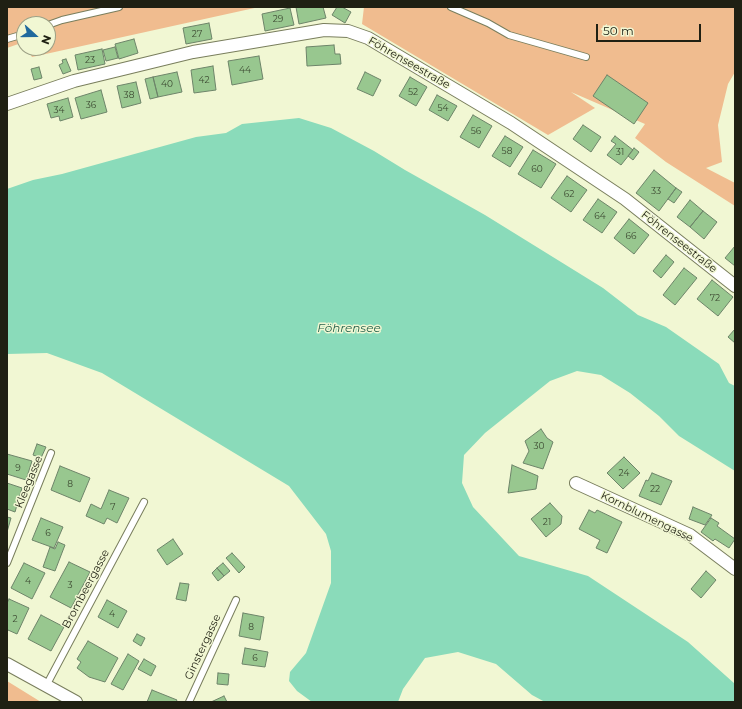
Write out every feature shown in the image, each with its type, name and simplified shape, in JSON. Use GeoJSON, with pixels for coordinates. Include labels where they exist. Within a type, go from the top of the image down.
{"type":"FeatureCollection","features":[{"type":"Feature","properties":{"kind":"street","name":"Föhrenseestraße"},"geometry":{"type":"LineString","coordinates":[[7,104],[74,81],[193,52],[324,30],[348,31],[368,38],[517,127],[625,199],[735,286]]}},
{"type":"Feature","properties":{"kind":"street","name":"Kornblumengasse"},"geometry":{"type":"LineString","coordinates":[[576,483],[690,535],[735,569]]}},
{"type":"Feature","properties":{"kind":"street"},"geometry":{"type":"LineString","coordinates":[[7,664],[76,702]]}},
{"type":"Feature","properties":{"kind":"lane"},"geometry":{"type":"LineString","coordinates":[[56,22],[119,7]]}},
{"type":"Feature","properties":{"kind":"lane"},"geometry":{"type":"LineString","coordinates":[[451,7],[488,23],[509,35],[586,57]]}},
{"type":"Feature","properties":{"kind":"lane","name":"Kleegasse"},"geometry":{"type":"LineString","coordinates":[[7,563],[51,453]]}},
{"type":"Feature","properties":{"kind":"lane","name":"Brombeergasse"},"geometry":{"type":"LineString","coordinates":[[46,686],[144,502]]}},
{"type":"Feature","properties":{"kind":"lane","name":"Ginstergasse"},"geometry":{"type":"LineString","coordinates":[[189,702],[236,600]]}},
{"type":"Feature","properties":{"kind":"shaded area"},"geometry":{"type":"Polygon","coordinates":[[[7,7],[259,7],[56,52],[56,16],[16,16],[16,45],[7,48],[7,7]]]}},
{"type":"Feature","properties":{"kind":"shaded area"},"geometry":{"type":"Polygon","coordinates":[[[364,7],[735,7],[735,72],[728,84],[718,125],[722,162],[706,168],[735,183],[735,206],[666,162],[635,138],[645,124],[571,92],[595,108],[548,135],[362,24],[364,7]]]}},
{"type":"Feature","properties":{"kind":"shaded area"},"geometry":{"type":"Polygon","coordinates":[[[7,681],[41,702],[7,702],[7,681]]]}},
{"type":"Feature","properties":{"kind":"water","name":"Föhrensee"},"geometry":{"type":"Polygon","coordinates":[[[299,118],[331,128],[485,215],[603,288],[638,315],[666,327],[719,364],[729,383],[735,386],[735,471],[679,436],[659,416],[630,393],[601,375],[577,371],[550,381],[485,433],[464,455],[462,483],[473,507],[519,556],[588,576],[688,642],[735,684],[735,702],[545,702],[532,695],[496,664],[458,652],[425,658],[403,689],[398,702],[312,702],[297,691],[289,681],[290,672],[306,653],[331,583],[331,551],[326,534],[289,486],[102,373],[47,353],[7,354],[7,189],[33,180],[62,174],[196,137],[226,133],[242,124],[299,118]]]}},
{"type":"Feature","properties":{"kind":"building"},"geometry":{"type":"Polygon","coordinates":[[[296,7],[323,7],[326,18],[299,24],[296,7]]]}},
{"type":"Feature","properties":{"kind":"building"},"geometry":{"type":"Polygon","coordinates":[[[337,7],[342,7],[351,12],[345,23],[332,15],[337,7]]]}},
{"type":"Feature","properties":{"kind":"building"},"geometry":{"type":"Polygon","coordinates":[[[290,8],[294,25],[265,31],[262,14],[290,8]]]}},
{"type":"Feature","properties":{"kind":"building"},"geometry":{"type":"Polygon","coordinates":[[[209,23],[212,39],[186,44],[183,28],[209,23]]]}},
{"type":"Feature","properties":{"kind":"building"},"geometry":{"type":"Polygon","coordinates":[[[134,39],[138,53],[119,59],[115,44],[134,39]]]}},
{"type":"Feature","properties":{"kind":"building"},"geometry":{"type":"Polygon","coordinates":[[[334,45],[335,54],[340,54],[341,64],[307,66],[306,47],[334,45]]]}},
{"type":"Feature","properties":{"kind":"building"},"geometry":{"type":"Polygon","coordinates":[[[115,47],[118,58],[106,61],[103,50],[115,47]]]}},
{"type":"Feature","properties":{"kind":"building"},"geometry":{"type":"Polygon","coordinates":[[[102,49],[105,64],[78,70],[75,55],[102,49]]]}},
{"type":"Feature","properties":{"kind":"building"},"geometry":{"type":"Polygon","coordinates":[[[259,56],[263,79],[232,85],[228,61],[259,56]]]}},
{"type":"Feature","properties":{"kind":"building"},"geometry":{"type":"Polygon","coordinates":[[[66,59],[71,71],[63,74],[59,65],[63,63],[62,60],[66,59]]]}},
{"type":"Feature","properties":{"kind":"building"},"geometry":{"type":"Polygon","coordinates":[[[213,66],[216,90],[194,93],[191,70],[213,66]]]}},
{"type":"Feature","properties":{"kind":"building"},"geometry":{"type":"Polygon","coordinates":[[[39,67],[42,78],[34,80],[31,69],[39,67]]]}},
{"type":"Feature","properties":{"kind":"building"},"geometry":{"type":"Polygon","coordinates":[[[177,72],[182,92],[158,97],[153,77],[177,72]]]}},
{"type":"Feature","properties":{"kind":"building"},"geometry":{"type":"Polygon","coordinates":[[[365,72],[381,80],[373,96],[357,89],[365,72]]]}},
{"type":"Feature","properties":{"kind":"building"},"geometry":{"type":"Polygon","coordinates":[[[607,75],[648,103],[634,124],[593,96],[607,75]]]}},
{"type":"Feature","properties":{"kind":"building"},"geometry":{"type":"Polygon","coordinates":[[[153,77],[158,97],[150,99],[145,79],[153,77]]]}},
{"type":"Feature","properties":{"kind":"building"},"geometry":{"type":"Polygon","coordinates":[[[410,77],[427,87],[416,106],[399,96],[410,77]]]}},
{"type":"Feature","properties":{"kind":"building"},"geometry":{"type":"Polygon","coordinates":[[[136,82],[141,103],[122,108],[117,86],[136,82]]]}},
{"type":"Feature","properties":{"kind":"building"},"geometry":{"type":"Polygon","coordinates":[[[101,90],[107,112],[81,119],[75,98],[101,90]]]}},
{"type":"Feature","properties":{"kind":"building"},"geometry":{"type":"Polygon","coordinates":[[[437,95],[457,106],[448,121],[429,110],[437,95]]]}},
{"type":"Feature","properties":{"kind":"building"},"geometry":{"type":"Polygon","coordinates":[[[68,98],[73,117],[60,121],[59,116],[51,118],[47,104],[68,98]]]}},
{"type":"Feature","properties":{"kind":"building"},"geometry":{"type":"Polygon","coordinates":[[[473,115],[492,126],[479,148],[460,137],[473,115]]]}},
{"type":"Feature","properties":{"kind":"building"},"geometry":{"type":"Polygon","coordinates":[[[583,125],[601,137],[591,152],[573,139],[583,125]]]}},
{"type":"Feature","properties":{"kind":"building"},"geometry":{"type":"Polygon","coordinates":[[[505,136],[523,147],[510,167],[492,156],[505,136]]]}},
{"type":"Feature","properties":{"kind":"building"},"geometry":{"type":"Polygon","coordinates":[[[615,136],[633,150],[621,165],[607,155],[616,144],[611,141],[615,136]]]}},
{"type":"Feature","properties":{"kind":"building"},"geometry":{"type":"Polygon","coordinates":[[[634,148],[639,152],[633,160],[628,156],[634,148]]]}},
{"type":"Feature","properties":{"kind":"building"},"geometry":{"type":"Polygon","coordinates":[[[533,150],[556,164],[541,188],[518,174],[533,150]]]}},
{"type":"Feature","properties":{"kind":"building"},"geometry":{"type":"Polygon","coordinates":[[[654,170],[676,188],[659,211],[636,193],[654,170]]]}},
{"type":"Feature","properties":{"kind":"building"},"geometry":{"type":"Polygon","coordinates":[[[567,176],[587,190],[571,212],[551,198],[567,176]]]}},
{"type":"Feature","properties":{"kind":"building"},"geometry":{"type":"Polygon","coordinates":[[[676,188],[682,192],[674,203],[668,199],[676,188]]]}},
{"type":"Feature","properties":{"kind":"building"},"geometry":{"type":"Polygon","coordinates":[[[598,199],[617,212],[602,233],[583,220],[598,199]]]}},
{"type":"Feature","properties":{"kind":"building"},"geometry":{"type":"Polygon","coordinates":[[[690,200],[703,211],[690,227],[677,217],[690,200]]]}},
{"type":"Feature","properties":{"kind":"building"},"geometry":{"type":"Polygon","coordinates":[[[703,211],[717,222],[704,239],[690,227],[703,211]]]}},
{"type":"Feature","properties":{"kind":"building"},"geometry":{"type":"Polygon","coordinates":[[[629,219],[649,235],[634,254],[614,238],[629,219]]]}},
{"type":"Feature","properties":{"kind":"building"},"geometry":{"type":"Polygon","coordinates":[[[735,246],[735,266],[725,258],[735,246]]]}},
{"type":"Feature","properties":{"kind":"building"},"geometry":{"type":"Polygon","coordinates":[[[666,255],[674,262],[661,278],[653,271],[666,255]]]}},
{"type":"Feature","properties":{"kind":"building"},"geometry":{"type":"Polygon","coordinates":[[[684,268],[697,278],[675,305],[663,295],[684,268]]]}},
{"type":"Feature","properties":{"kind":"building"},"geometry":{"type":"Polygon","coordinates":[[[712,280],[733,297],[718,316],[697,299],[712,280]]]}},
{"type":"Feature","properties":{"kind":"building"},"geometry":{"type":"Polygon","coordinates":[[[735,329],[735,343],[728,337],[735,329]]]}},
{"type":"Feature","properties":{"kind":"building"},"geometry":{"type":"Polygon","coordinates":[[[541,429],[547,438],[553,442],[543,469],[523,463],[529,451],[525,441],[541,429]]]}},
{"type":"Feature","properties":{"kind":"building"},"geometry":{"type":"Polygon","coordinates":[[[37,444],[46,447],[41,458],[33,455],[37,444]]]}},
{"type":"Feature","properties":{"kind":"building"},"geometry":{"type":"Polygon","coordinates":[[[7,454],[32,461],[26,480],[7,474],[7,454]]]}},
{"type":"Feature","properties":{"kind":"building"},"geometry":{"type":"Polygon","coordinates":[[[624,457],[640,473],[623,489],[607,473],[624,457]]]}},
{"type":"Feature","properties":{"kind":"building"},"geometry":{"type":"Polygon","coordinates":[[[512,465],[538,476],[536,489],[508,493],[512,465]]]}},
{"type":"Feature","properties":{"kind":"building"},"geometry":{"type":"Polygon","coordinates":[[[60,466],[90,478],[80,502],[51,490],[60,466]]]}},
{"type":"Feature","properties":{"kind":"building"},"geometry":{"type":"Polygon","coordinates":[[[652,473],[672,481],[661,505],[639,496],[646,480],[648,481],[652,473]]]}},
{"type":"Feature","properties":{"kind":"building"},"geometry":{"type":"Polygon","coordinates":[[[7,483],[22,488],[15,512],[7,509],[7,483]]]}},
{"type":"Feature","properties":{"kind":"building"},"geometry":{"type":"Polygon","coordinates":[[[109,490],[129,498],[117,523],[107,518],[104,524],[86,516],[91,504],[101,509],[109,490]]]}},
{"type":"Feature","properties":{"kind":"building"},"geometry":{"type":"Polygon","coordinates":[[[550,503],[562,516],[561,524],[546,537],[531,519],[550,503]]]}},
{"type":"Feature","properties":{"kind":"building"},"geometry":{"type":"Polygon","coordinates":[[[693,507],[712,515],[705,525],[689,519],[693,507]]]}},
{"type":"Feature","properties":{"kind":"building"},"geometry":{"type":"Polygon","coordinates":[[[589,510],[595,513],[597,510],[622,522],[607,553],[596,548],[600,540],[579,529],[589,510]]]}},
{"type":"Feature","properties":{"kind":"building"},"geometry":{"type":"Polygon","coordinates":[[[7,517],[11,518],[7,532],[7,517]]]}},
{"type":"Feature","properties":{"kind":"building"},"geometry":{"type":"Polygon","coordinates":[[[41,518],[63,527],[54,548],[32,540],[41,518]]]}},
{"type":"Feature","properties":{"kind":"building"},"geometry":{"type":"Polygon","coordinates":[[[711,518],[719,523],[717,526],[735,539],[729,548],[715,539],[713,541],[701,532],[711,518]]]}},
{"type":"Feature","properties":{"kind":"building"},"geometry":{"type":"Polygon","coordinates":[[[173,539],[183,554],[167,565],[157,550],[173,539]]]}},
{"type":"Feature","properties":{"kind":"building"},"geometry":{"type":"Polygon","coordinates":[[[58,542],[65,545],[55,571],[43,567],[50,547],[55,549],[58,542]]]}},
{"type":"Feature","properties":{"kind":"building"},"geometry":{"type":"Polygon","coordinates":[[[232,553],[245,567],[239,573],[226,558],[232,553]]]}},
{"type":"Feature","properties":{"kind":"building"},"geometry":{"type":"Polygon","coordinates":[[[69,562],[90,572],[71,608],[50,597],[69,562]]]}},
{"type":"Feature","properties":{"kind":"building"},"geometry":{"type":"Polygon","coordinates":[[[24,563],[45,573],[32,599],[11,588],[24,563]]]}},
{"type":"Feature","properties":{"kind":"building"},"geometry":{"type":"Polygon","coordinates":[[[223,563],[230,571],[224,576],[217,568],[223,563]]]}},
{"type":"Feature","properties":{"kind":"building"},"geometry":{"type":"Polygon","coordinates":[[[217,568],[224,576],[218,581],[212,573],[217,568]]]}},
{"type":"Feature","properties":{"kind":"building"},"geometry":{"type":"Polygon","coordinates":[[[706,571],[716,580],[701,598],[691,589],[706,571]]]}},
{"type":"Feature","properties":{"kind":"building"},"geometry":{"type":"Polygon","coordinates":[[[180,583],[189,584],[186,601],[176,599],[180,583]]]}},
{"type":"Feature","properties":{"kind":"building"},"geometry":{"type":"Polygon","coordinates":[[[9,599],[29,608],[17,634],[8,630],[7,632],[7,603],[9,599]]]}},
{"type":"Feature","properties":{"kind":"building"},"geometry":{"type":"Polygon","coordinates":[[[107,600],[127,611],[118,628],[98,617],[107,600]]]}},
{"type":"Feature","properties":{"kind":"building"},"geometry":{"type":"Polygon","coordinates":[[[243,613],[264,617],[260,640],[239,636],[243,613]]]}},
{"type":"Feature","properties":{"kind":"building"},"geometry":{"type":"Polygon","coordinates":[[[41,615],[64,627],[51,651],[28,639],[41,615]]]}},
{"type":"Feature","properties":{"kind":"building"},"geometry":{"type":"Polygon","coordinates":[[[137,634],[145,638],[141,646],[133,641],[137,634]]]}},
{"type":"Feature","properties":{"kind":"building"},"geometry":{"type":"Polygon","coordinates":[[[88,641],[118,658],[105,682],[89,677],[77,668],[81,662],[77,659],[88,641]]]}},
{"type":"Feature","properties":{"kind":"building"},"geometry":{"type":"Polygon","coordinates":[[[245,648],[268,652],[265,667],[242,664],[245,648]]]}},
{"type":"Feature","properties":{"kind":"building"},"geometry":{"type":"Polygon","coordinates":[[[128,654],[139,661],[123,690],[111,684],[128,654]]]}},
{"type":"Feature","properties":{"kind":"building"},"geometry":{"type":"Polygon","coordinates":[[[144,659],[156,666],[151,676],[138,669],[144,659]]]}},
{"type":"Feature","properties":{"kind":"building"},"geometry":{"type":"Polygon","coordinates":[[[218,673],[229,674],[228,685],[217,684],[218,673]]]}},
{"type":"Feature","properties":{"kind":"building"},"geometry":{"type":"Polygon","coordinates":[[[152,690],[177,700],[176,702],[147,702],[152,690]]]}},
{"type":"Feature","properties":{"kind":"building"},"geometry":{"type":"Polygon","coordinates":[[[224,696],[227,702],[211,702],[224,696]]]}}]}
